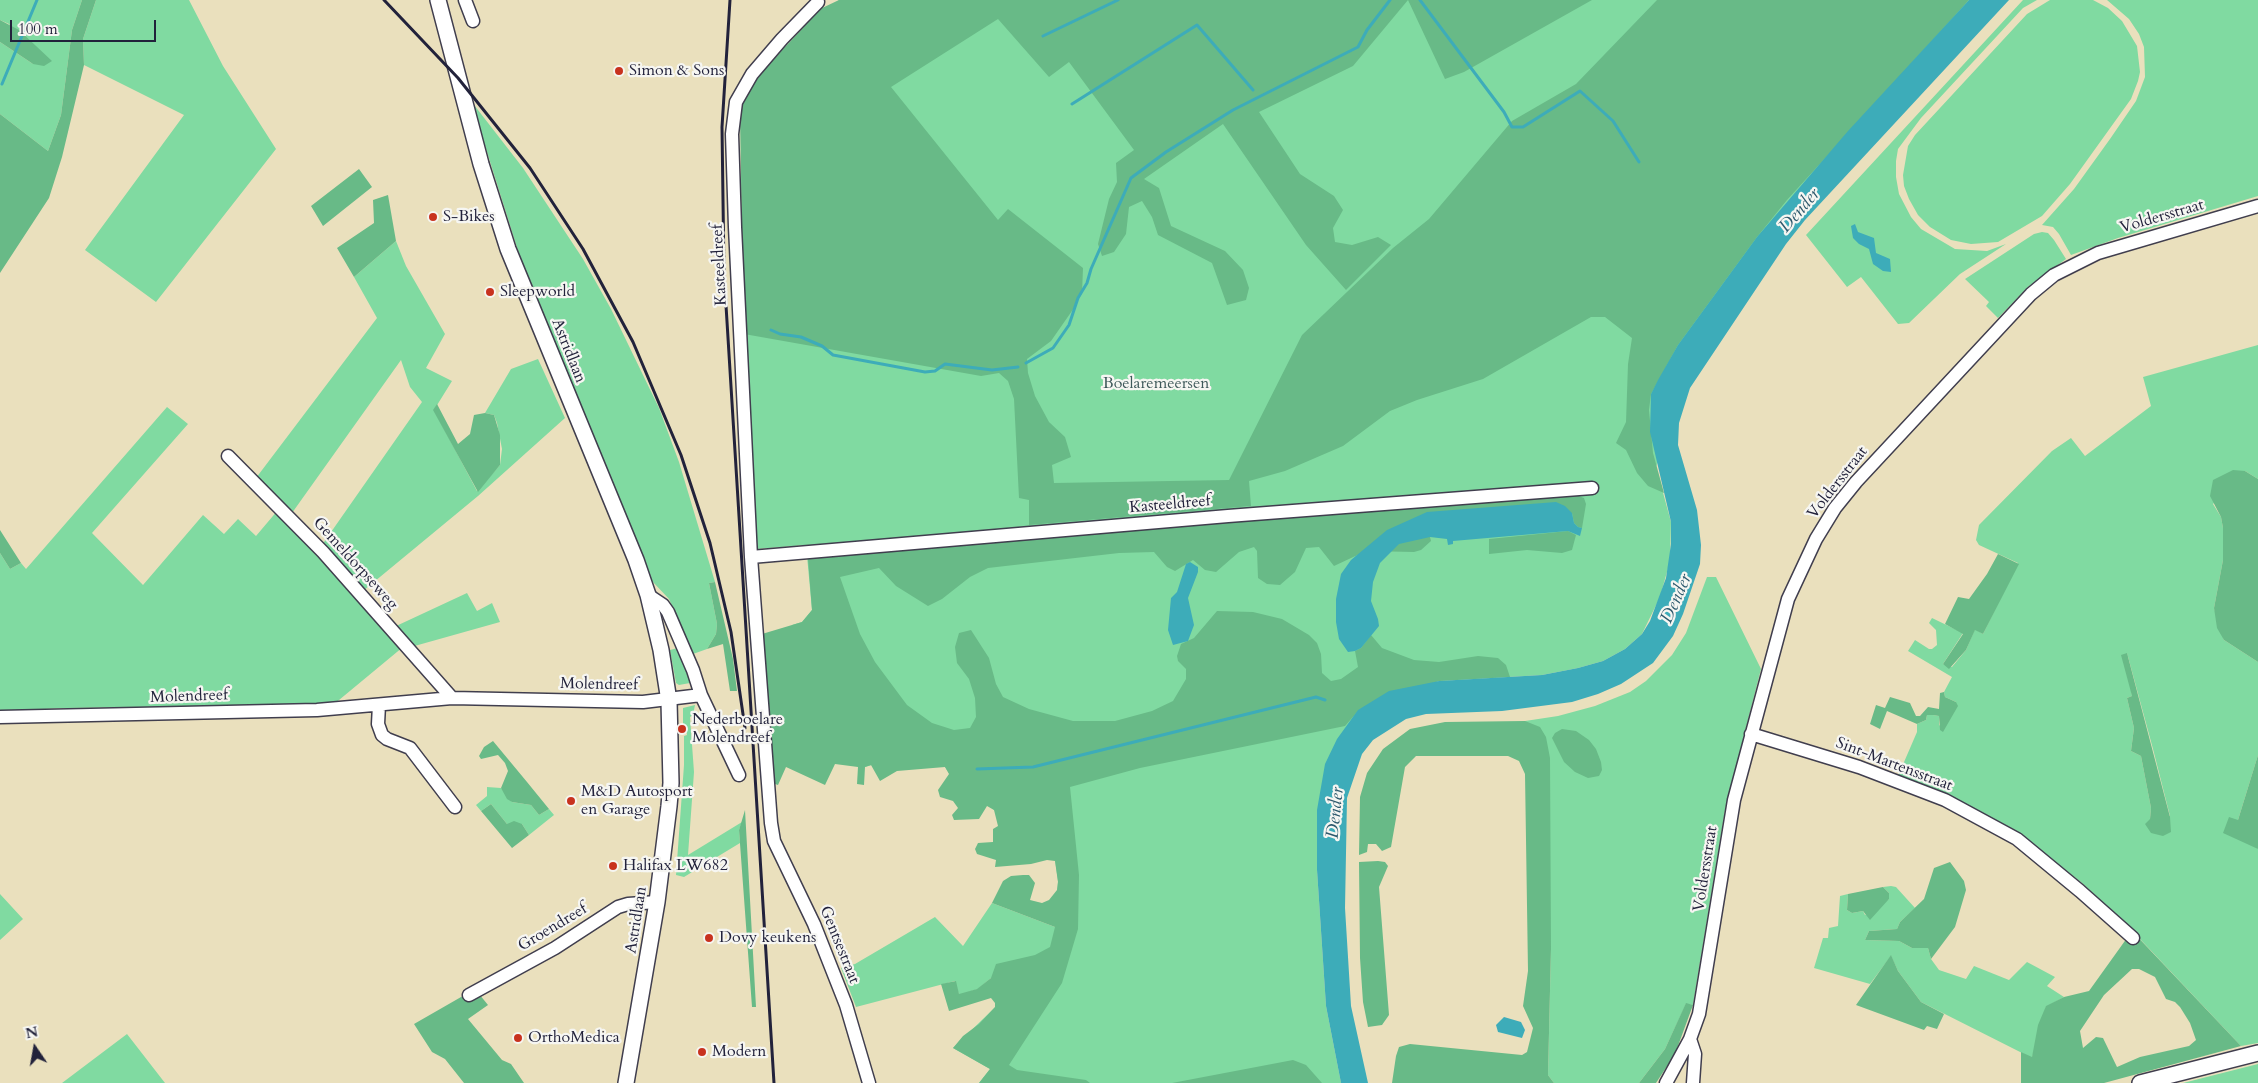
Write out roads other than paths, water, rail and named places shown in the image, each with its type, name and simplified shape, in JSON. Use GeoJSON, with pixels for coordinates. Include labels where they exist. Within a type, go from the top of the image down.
{"type":"FeatureCollection","features":[{"type":"Feature","properties":{"kind":"main road","name":"Astridlaan"},"geometry":{"type":"LineString","coordinates":[[438,0],[480,164],[508,248],[629,542],[648,595],[661,650],[669,701],[671,783],[667,836],[626,1083]]}},
{"type":"Feature","properties":{"kind":"main road"},"geometry":{"type":"LineString","coordinates":[[2140,1083],[2258,1053]]}},
{"type":"Feature","properties":{"kind":"street"},"geometry":{"type":"LineString","coordinates":[[465,0],[473,20]]}},
{"type":"Feature","properties":{"kind":"street","name":"Kasteeldreef"},"geometry":{"type":"LineString","coordinates":[[770,822],[751,557],[732,134],[736,102],[752,74],[782,39],[818,2]]}},
{"type":"Feature","properties":{"kind":"street","name":"Voldersstraat"},"geometry":{"type":"LineString","coordinates":[[1666,1083],[1690,1039],[1699,1014],[1734,800],[1788,600],[1816,539],[1835,508],[1856,482],[2030,294],[2054,275],[2098,253],[2258,206]]}},
{"type":"Feature","properties":{"kind":"street","name":"Gemeldorpseweg"},"geometry":{"type":"LineString","coordinates":[[228,456],[323,552],[452,698]]}},
{"type":"Feature","properties":{"kind":"street","name":"Kasteeldreef"},"geometry":{"type":"LineString","coordinates":[[751,557],[1228,516],[1592,488]]}},
{"type":"Feature","properties":{"kind":"street"},"geometry":{"type":"LineString","coordinates":[[648,595],[663,605],[668,612],[693,670],[701,695],[739,775]]}},
{"type":"Feature","properties":{"kind":"street"},"geometry":{"type":"LineString","coordinates":[[669,701],[701,695]]}},
{"type":"Feature","properties":{"kind":"street","name":"Molendreef"},"geometry":{"type":"LineString","coordinates":[[0,717],[296,710],[452,698],[669,701]]}},
{"type":"Feature","properties":{"kind":"street"},"geometry":{"type":"LineString","coordinates":[[380,705],[378,724],[382,735],[387,739],[410,748],[455,807]]}},
{"type":"Feature","properties":{"kind":"street","name":"Sint-Martensstraat"},"geometry":{"type":"LineString","coordinates":[[1751,734],[1858,767],[1938,796],[1953,804],[2023,844],[2133,938]]}},
{"type":"Feature","properties":{"kind":"street","name":"Gentsestraat"},"geometry":{"type":"LineString","coordinates":[[770,822],[774,841],[814,924],[846,1005],[869,1083]]}},
{"type":"Feature","properties":{"kind":"street","name":"Groendreef"},"geometry":{"type":"LineString","coordinates":[[470,995],[555,948],[618,907],[628,904],[657,902]]}},
{"type":"Feature","properties":{"kind":"street"},"geometry":{"type":"LineString","coordinates":[[1690,1039],[1695,1054],[1693,1083]]}},
{"type":"Feature","properties":{"kind":"street","name":"Voldersstraat"},"geometry":{"type":"LineString","coordinates":[[1675,1083],[1683,1053]]}},
{"type":"Feature","properties":{"kind":"water","name":"Dender"},"geometry":{"type":"Polygon","coordinates":[[[1969,0],[2009,0],[1805,220],[1786,244],[1690,388],[1679,423],[1678,445],[1697,510],[1701,545],[1700,564],[1683,614],[1673,636],[1653,663],[1621,684],[1572,702],[1502,711],[1426,714],[1406,719],[1373,740],[1362,754],[1347,798],[1345,908],[1351,1006],[1368,1083],[1341,1083],[1326,1006],[1317,870],[1317,810],[1325,764],[1337,739],[1358,710],[1389,691],[1439,681],[1542,675],[1578,668],[1603,661],[1625,649],[1642,634],[1650,621],[1666,578],[1671,544],[1671,522],[1650,432],[1651,394],[1658,380],[1678,345],[1757,237],[1848,131],[1969,0]]]}},
{"type":"Feature","properties":{"kind":"water"},"geometry":{"type":"Polygon","coordinates":[[[1855,224],[1858,232],[1874,238],[1876,253],[1890,259],[1891,272],[1883,271],[1873,264],[1869,249],[1859,244],[1853,238],[1851,226],[1855,224]]]}},
{"type":"Feature","properties":{"kind":"water"},"geometry":{"type":"Polygon","coordinates":[[[1556,502],[1565,506],[1572,513],[1574,523],[1582,528],[1580,536],[1568,531],[1453,541],[1453,544],[1448,545],[1447,539],[1430,537],[1399,544],[1380,563],[1373,582],[1371,601],[1379,626],[1361,648],[1355,651],[1348,652],[1339,639],[1336,622],[1336,599],[1341,574],[1351,560],[1387,530],[1427,512],[1556,502]]]}},
{"type":"Feature","properties":{"kind":"water"},"geometry":{"type":"Polygon","coordinates":[[[1190,562],[1198,567],[1198,572],[1188,598],[1194,625],[1188,641],[1173,645],[1168,630],[1171,598],[1177,592],[1186,564],[1190,562]]]}},
{"type":"Feature","properties":{"kind":"water"},"geometry":{"type":"Polygon","coordinates":[[[1504,1017],[1521,1022],[1525,1030],[1522,1038],[1498,1032],[1496,1025],[1504,1017]]]}},
{"type":"Feature","properties":{"kind":"waterway"},"geometry":{"type":"LineString","coordinates":[[2,84],[37,0]]}},
{"type":"Feature","properties":{"kind":"waterway"},"geometry":{"type":"LineString","coordinates":[[1043,36],[1118,0]]}},
{"type":"Feature","properties":{"kind":"waterway"},"geometry":{"type":"LineString","coordinates":[[1026,363],[1053,348],[1069,325],[1078,298],[1087,283],[1091,269],[1131,178],[1166,152],[1233,110],[1358,47],[1367,30],[1390,0]]}},
{"type":"Feature","properties":{"kind":"waterway"},"geometry":{"type":"LineString","coordinates":[[1420,0],[1504,112],[1512,127],[1523,127],[1580,91],[1613,121],[1639,162]]}},
{"type":"Feature","properties":{"kind":"waterway"},"geometry":{"type":"LineString","coordinates":[[1072,104],[1197,25],[1253,90]]}},
{"type":"Feature","properties":{"kind":"waterway"},"geometry":{"type":"LineString","coordinates":[[771,330],[780,334],[801,337],[822,346],[833,355],[925,372],[935,371],[945,364],[992,370],[1018,367]]}},
{"type":"Feature","properties":{"kind":"waterway"},"geometry":{"type":"LineString","coordinates":[[977,769],[1033,767],[1316,697],[1325,700]]}},
{"type":"Feature","properties":{"kind":"railway"},"geometry":{"type":"LineString","coordinates":[[384,0],[458,78],[530,168],[583,249],[633,342],[681,455],[710,543],[731,632],[745,728]]}},
{"type":"Feature","properties":{"kind":"railway"},"geometry":{"type":"LineString","coordinates":[[730,0],[722,127],[724,273],[774,1083]]}},
{"type":"Feature","properties":{"kind":"place","name":"Simon & Sons"},"geometry":{"type":"Point","coordinates":[619,71]}},
{"type":"Feature","properties":{"kind":"place","name":"S-Bikes"},"geometry":{"type":"Point","coordinates":[433,217]}},
{"type":"Feature","properties":{"kind":"place","name":"Sleepworld"},"geometry":{"type":"Point","coordinates":[490,292]}},
{"type":"Feature","properties":{"kind":"place","name":"Nederboelare Molendreef"},"geometry":{"type":"Point","coordinates":[682,729]}},
{"type":"Feature","properties":{"kind":"place","name":"M&D Autosport en Garage"},"geometry":{"type":"Point","coordinates":[571,801]}},
{"type":"Feature","properties":{"kind":"place","name":"Halifax LW682"},"geometry":{"type":"Point","coordinates":[613,866]}},
{"type":"Feature","properties":{"kind":"place","name":"Dovy keukens"},"geometry":{"type":"Point","coordinates":[709,938]}},
{"type":"Feature","properties":{"kind":"place","name":"OrthoMedica"},"geometry":{"type":"Point","coordinates":[518,1038]}},
{"type":"Feature","properties":{"kind":"place","name":"Modern"},"geometry":{"type":"Point","coordinates":[702,1052]}},
{"type":"Feature","properties":{"kind":"park label","name":"Boelaremeersen"},"geometry":{"type":"Point","coordinates":[1156,384]}}]}
